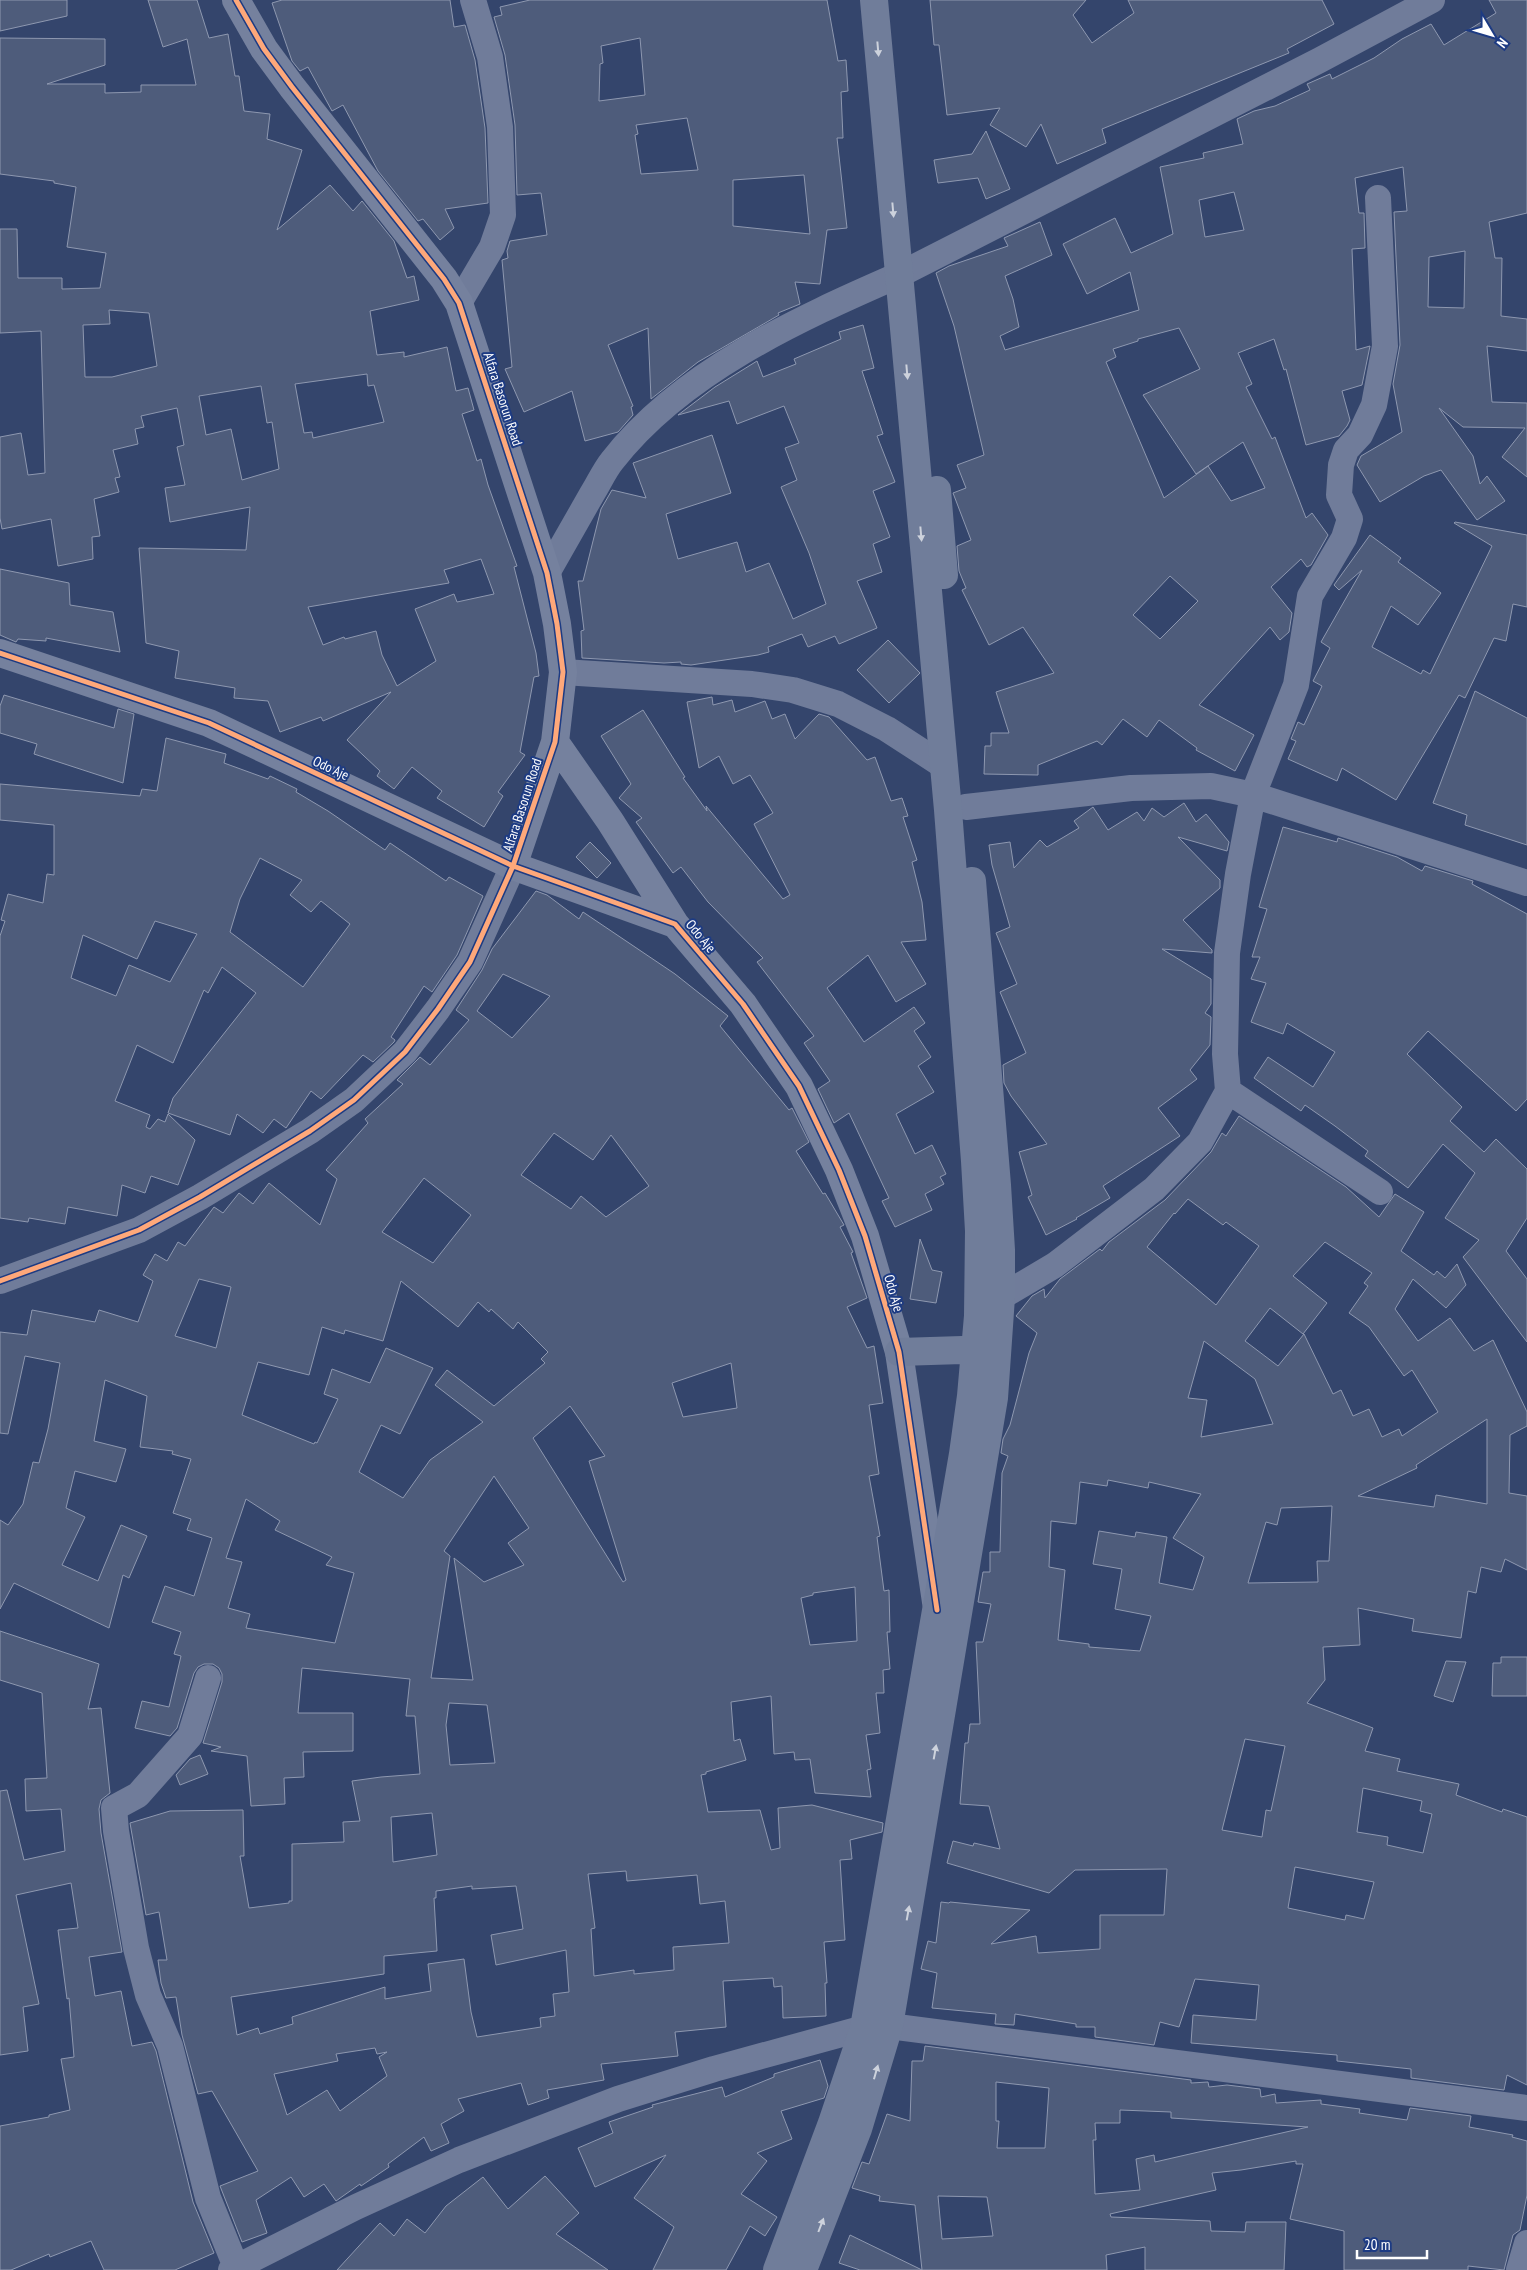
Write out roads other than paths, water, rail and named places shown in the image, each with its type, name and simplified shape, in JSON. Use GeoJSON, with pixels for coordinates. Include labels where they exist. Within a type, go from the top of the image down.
{"type":"FeatureCollection","features":[{"type":"Feature","properties":{"kind":"highway"},"geometry":{"type":"LineString","coordinates":[[803,2270],[858,2128],[986,1456],[994,1398],[987,1349],[997,1185],[966,807],[907,270],[874,0]]}},
{"type":"Feature","properties":{"kind":"highway"},"geometry":{"type":"LineString","coordinates":[[891,0],[907,270],[979,1231],[989,1300]]}},
{"type":"Feature","properties":{"kind":"highway"},"geometry":{"type":"LineString","coordinates":[[899,1352],[987,1349]]}},
{"type":"Feature","properties":{"kind":"highway"},"geometry":{"type":"LineString","coordinates":[[776,2270],[832,2123],[877,2027],[937,1610],[963,1454],[987,1349]]}},
{"type":"Feature","properties":{"kind":"street","name":"Alfara Basorun Road"},"geometry":{"type":"LineString","coordinates":[[236,0],[270,57],[444,279],[459,302],[547,573],[557,624],[563,672],[555,742],[513,866]]}},
{"type":"Feature","properties":{"kind":"street"},"geometry":{"type":"LineString","coordinates":[[459,302],[492,248],[503,215],[500,127],[490,57],[473,0]]}},
{"type":"Feature","properties":{"kind":"street"},"geometry":{"type":"LineString","coordinates":[[547,573],[611,462],[648,420],[690,388],[746,350],[832,304],[907,270],[1320,60],[1432,0]]}},
{"type":"Feature","properties":{"kind":"street"},"geometry":{"type":"LineString","coordinates":[[989,1300],[1054,1265],[1154,1189],[1200,1142],[1228,1091],[1225,1054],[1227,953],[1238,874],[1253,795],[1296,685],[1310,596],[1344,538],[1350,519],[1339,494],[1341,465],[1346,450],[1360,435],[1374,405],[1385,346],[1378,198]]}},
{"type":"Feature","properties":{"kind":"street","name":"Odo Aje"},"geometry":{"type":"LineString","coordinates":[[0,653],[209,723],[513,866],[675,924]]}},
{"type":"Feature","properties":{"kind":"street"},"geometry":{"type":"LineString","coordinates":[[563,672],[752,684],[794,690],[846,708],[887,728],[944,766]]}},
{"type":"Feature","properties":{"kind":"street","name":"Odo Aje"},"geometry":{"type":"LineString","coordinates":[[555,742],[610,821],[675,924],[743,1004],[799,1086],[839,1170],[865,1236],[899,1352],[937,1610]]}},
{"type":"Feature","properties":{"kind":"street"},"geometry":{"type":"LineString","coordinates":[[966,807],[1131,788],[1211,786],[1253,795],[1527,883]]}},
{"type":"Feature","properties":{"kind":"street"},"geometry":{"type":"LineString","coordinates":[[0,1281],[139,1230],[200,1197],[310,1131],[354,1100],[405,1052],[438,1009],[470,962],[513,866]]}},
{"type":"Feature","properties":{"kind":"street"},"geometry":{"type":"LineString","coordinates":[[1228,1091],[1380,1192]]}},
{"type":"Feature","properties":{"kind":"street"},"geometry":{"type":"LineString","coordinates":[[208,1678],[190,1736],[138,1795],[114,1808],[116,1831],[136,1948],[148,1995],[170,2046],[208,2198],[233,2268],[356,2207],[459,2160],[618,2099],[714,2070],[877,2027],[1527,2108]]}},
{"type":"Feature","properties":{"kind":"street"},"geometry":{"type":"LineString","coordinates":[[1519,2270],[1527,2243]]}}]}
